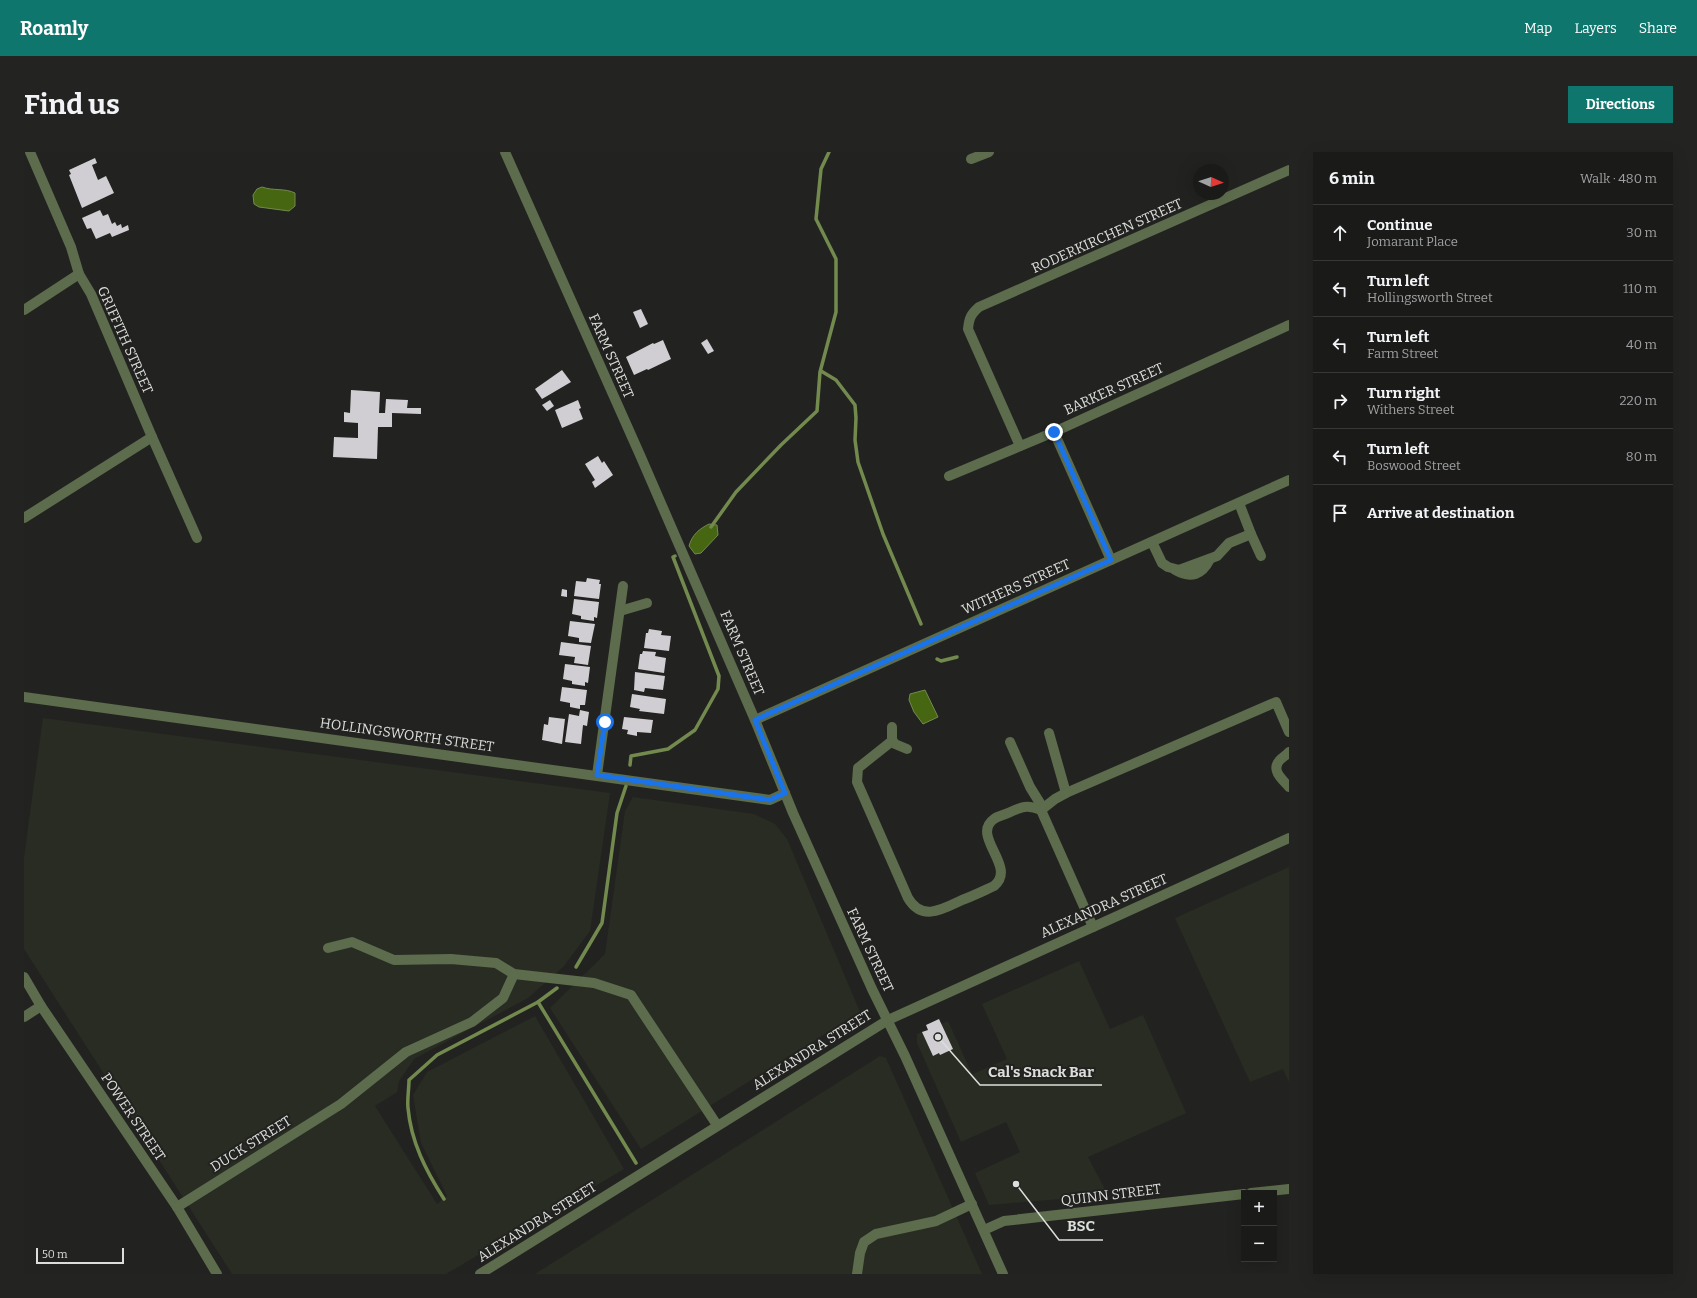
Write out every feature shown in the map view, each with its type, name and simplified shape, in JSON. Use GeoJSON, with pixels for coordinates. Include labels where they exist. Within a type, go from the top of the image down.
{"type":"FeatureCollection","features":[{"type":"Feature","properties":{"kind":"street","name":"GRIFFITH STREET"},"geometry":{"type":"LineString","coordinates":[[30,152],[71,247],[79,274],[91,294],[197,538]]}},
{"type":"Feature","properties":{"kind":"street","name":"FARM STREET"},"geometry":{"type":"LineString","coordinates":[[505,152],[644,462],[785,793],[869,982],[888,1020],[1003,1274]]}},
{"type":"Feature","properties":{"kind":"street"},"geometry":{"type":"LineString","coordinates":[[971,159],[989,152]]}},
{"type":"Feature","properties":{"kind":"street","name":"RODERKIRCHEN STREET"},"geometry":{"type":"LineString","coordinates":[[1020,446],[968,329],[969,320],[973,312],[979,307],[1289,170]]}},
{"type":"Feature","properties":{"kind":"street"},"geometry":{"type":"LineString","coordinates":[[24,310],[79,274]]}},
{"type":"Feature","properties":{"kind":"street","name":"BARKER STREET"},"geometry":{"type":"LineString","coordinates":[[949,476],[1054,432],[1289,325]]}},
{"type":"Feature","properties":{"kind":"street"},"geometry":{"type":"LineString","coordinates":[[1054,432],[1111,560]]}},
{"type":"Feature","properties":{"kind":"street"},"geometry":{"type":"LineString","coordinates":[[24,518],[152,437]]}},
{"type":"Feature","properties":{"kind":"street","name":"WITHERS STREET"},"geometry":{"type":"LineString","coordinates":[[755,720],[1289,480]]}},
{"type":"Feature","properties":{"kind":"street"},"geometry":{"type":"LineString","coordinates":[[1239,503],[1261,556]]}},
{"type":"Feature","properties":{"kind":"street"},"geometry":{"type":"LineString","coordinates":[[1152,542],[1162,563],[1173,569],[1182,569],[1217,556],[1229,543],[1252,534]]}},
{"type":"Feature","properties":{"kind":"street"},"geometry":{"type":"LineString","coordinates":[[597,775],[623,586]]}},
{"type":"Feature","properties":{"kind":"street"},"geometry":{"type":"LineString","coordinates":[[620,611],[647,603]]}},
{"type":"Feature","properties":{"kind":"street","name":"HOLLINGSWORTH STREET"},"geometry":{"type":"LineString","coordinates":[[24,697],[770,800],[785,793]]}},
{"type":"Feature","properties":{"kind":"street"},"geometry":{"type":"LineString","coordinates":[[1042,809],[1066,793],[1276,702],[1289,732]]}},
{"type":"Feature","properties":{"kind":"street"},"geometry":{"type":"LineString","coordinates":[[892,727],[892,741]]}},
{"type":"Feature","properties":{"kind":"street"},"geometry":{"type":"LineString","coordinates":[[1050,732],[1066,793]]}},
{"type":"Feature","properties":{"kind":"street"},"geometry":{"type":"LineString","coordinates":[[892,741],[895,744],[907,749]]}},
{"type":"Feature","properties":{"kind":"street"},"geometry":{"type":"LineString","coordinates":[[892,741],[858,768],[857,782],[908,898],[912,905],[918,909],[928,912],[939,911],[994,886],[999,882],[1001,878],[1000,867],[987,836],[988,826],[994,819],[1022,807],[1031,806],[1042,809]]}},
{"type":"Feature","properties":{"kind":"street"},"geometry":{"type":"LineString","coordinates":[[1010,742],[1030,788],[1042,809],[1093,927]]}},
{"type":"Feature","properties":{"kind":"street"},"geometry":{"type":"LineString","coordinates":[[1289,752],[1278,763],[1277,768],[1278,775],[1289,787]]}},
{"type":"Feature","properties":{"kind":"street","name":"ALEXANDRA STREET"},"geometry":{"type":"LineString","coordinates":[[480,1274],[717,1125],[888,1020],[1289,838]]}},
{"type":"Feature","properties":{"kind":"street"},"geometry":{"type":"LineString","coordinates":[[328,948],[352,942],[394,960],[451,959],[496,963],[514,974],[594,982],[631,995],[717,1125]]}},
{"type":"Feature","properties":{"kind":"street","name":"DUCK STREET"},"geometry":{"type":"LineString","coordinates":[[177,1207],[341,1104],[406,1052],[472,1022],[503,998],[514,974]]}},
{"type":"Feature","properties":{"kind":"street","name":"POWER STREET"},"geometry":{"type":"LineString","coordinates":[[24,977],[41,1006],[177,1207],[217,1274]]}},
{"type":"Feature","properties":{"kind":"street"},"geometry":{"type":"LineString","coordinates":[[24,1017],[41,1006]]}},
{"type":"Feature","properties":{"kind":"street"},"geometry":{"type":"LineString","coordinates":[[1277,1190],[1289,1189]]}},
{"type":"Feature","properties":{"kind":"street","name":"QUINN STREET"},"geometry":{"type":"LineString","coordinates":[[984,1230],[1004,1221],[1241,1194]]}},
{"type":"Feature","properties":{"kind":"street"},"geometry":{"type":"LineString","coordinates":[[857,1274],[860,1253],[864,1242],[876,1234],[936,1221],[972,1204]]}},
{"type":"Feature","properties":{"kind":"shaded area"},"geometry":{"type":"Polygon","coordinates":[[[262,187],[295,193],[295,206],[289,211],[259,207],[254,204],[253,195],[257,189],[262,187]]]}},
{"type":"Feature","properties":{"kind":"shaded area"},"geometry":{"type":"Polygon","coordinates":[[[709,524],[717,525],[718,535],[701,553],[695,554],[689,546],[690,542],[696,533],[709,524]]]}},
{"type":"Feature","properties":{"kind":"shaded area"},"geometry":{"type":"Polygon","coordinates":[[[925,690],[938,717],[923,724],[914,712],[909,700],[910,694],[925,690]]]}},
{"type":"Feature","properties":{"kind":"shaded area"},"geometry":{"type":"Polygon","coordinates":[[[43,718],[610,793],[590,931],[564,966],[528,998],[414,1059],[399,1081],[397,1092],[375,1106],[437,1204],[447,1196],[421,1143],[413,1095],[427,1072],[535,1016],[624,1169],[446,1274],[232,1274],[24,949],[24,857],[43,718]]]}},
{"type":"Feature","properties":{"kind":"shaded area"},"geometry":{"type":"Polygon","coordinates":[[[633,797],[754,814],[775,824],[787,839],[860,1012],[641,1149],[550,1008],[605,954],[625,811],[633,797]]]}},
{"type":"Feature","properties":{"kind":"shaded area"},"geometry":{"type":"Polygon","coordinates":[[[1289,867],[1289,1082],[1283,1069],[1250,1082],[1175,918],[1289,867]]]}},
{"type":"Feature","properties":{"kind":"shaded area"},"geometry":{"type":"Polygon","coordinates":[[[1079,961],[1110,1029],[1143,1015],[1186,1113],[1088,1157],[1108,1195],[989,1205],[975,1173],[1020,1152],[1006,1122],[961,1142],[917,1043],[917,1034],[948,1021],[972,1074],[966,1077],[1007,1059],[982,1004],[1079,961]]]}},
{"type":"Feature","properties":{"kind":"shaded area"},"geometry":{"type":"Polygon","coordinates":[[[880,1056],[886,1058],[982,1274],[535,1274],[880,1056]]]}},
{"type":"Feature","properties":{"kind":"building"},"geometry":{"type":"Polygon","coordinates":[[[95,158],[97,163],[92,165],[98,180],[106,176],[114,193],[82,208],[69,175],[71,174],[69,170],[95,158]]]}},
{"type":"Feature","properties":{"kind":"building"},"geometry":{"type":"Polygon","coordinates":[[[100,210],[103,216],[108,214],[112,224],[115,222],[117,226],[121,224],[122,228],[128,225],[129,230],[112,237],[110,233],[96,239],[91,228],[87,229],[82,218],[100,210]]]}},
{"type":"Feature","properties":{"kind":"building"},"geometry":{"type":"Polygon","coordinates":[[[641,309],[648,324],[640,328],[633,312],[641,309]]]}},
{"type":"Feature","properties":{"kind":"building"},"geometry":{"type":"Polygon","coordinates":[[[707,339],[714,351],[708,354],[701,343],[707,339]]]}},
{"type":"Feature","properties":{"kind":"building"},"geometry":{"type":"Polygon","coordinates":[[[663,340],[671,359],[634,375],[626,357],[653,343],[654,344],[663,340]]]}},
{"type":"Feature","properties":{"kind":"building"},"geometry":{"type":"Polygon","coordinates":[[[562,370],[571,382],[542,399],[535,389],[562,370]]]}},
{"type":"Feature","properties":{"kind":"building"},"geometry":{"type":"Polygon","coordinates":[[[351,390],[380,392],[379,413],[385,413],[386,399],[408,400],[407,408],[421,408],[421,414],[392,413],[392,427],[378,427],[377,459],[333,457],[334,437],[358,438],[358,423],[344,422],[344,412],[350,413],[351,390]]]}},
{"type":"Feature","properties":{"kind":"building"},"geometry":{"type":"Polygon","coordinates":[[[550,400],[554,406],[547,411],[542,405],[550,400]]]}},
{"type":"Feature","properties":{"kind":"building"},"geometry":{"type":"Polygon","coordinates":[[[578,400],[581,408],[579,409],[583,419],[562,428],[555,410],[578,400]]]}},
{"type":"Feature","properties":{"kind":"building"},"geometry":{"type":"Polygon","coordinates":[[[598,456],[602,463],[604,461],[613,475],[595,488],[592,482],[595,480],[585,464],[598,456]]]}},
{"type":"Feature","properties":{"kind":"building"},"geometry":{"type":"Polygon","coordinates":[[[587,578],[600,580],[599,584],[601,584],[599,599],[574,596],[576,581],[586,582],[587,578]]]}},
{"type":"Feature","properties":{"kind":"building"},"geometry":{"type":"Polygon","coordinates":[[[562,589],[567,590],[567,597],[561,596],[562,589]]]}},
{"type":"Feature","properties":{"kind":"building"},"geometry":{"type":"Polygon","coordinates":[[[574,599],[599,602],[597,618],[594,617],[594,621],[581,619],[581,616],[572,614],[574,599]]]}},
{"type":"Feature","properties":{"kind":"building"},"geometry":{"type":"Polygon","coordinates":[[[570,621],[595,624],[591,643],[579,642],[579,638],[568,636],[570,621]]]}},
{"type":"Feature","properties":{"kind":"building"},"geometry":{"type":"Polygon","coordinates":[[[649,629],[662,631],[661,635],[671,636],[669,651],[644,648],[646,633],[648,633],[649,629]]]}},
{"type":"Feature","properties":{"kind":"building"},"geometry":{"type":"Polygon","coordinates":[[[561,642],[591,646],[588,665],[574,663],[575,657],[559,655],[561,642]]]}},
{"type":"Feature","properties":{"kind":"building"},"geometry":{"type":"Polygon","coordinates":[[[643,651],[656,652],[655,656],[666,658],[664,673],[638,669],[640,654],[642,654],[643,651]]]}},
{"type":"Feature","properties":{"kind":"building"},"geometry":{"type":"Polygon","coordinates":[[[565,664],[590,667],[588,683],[585,682],[585,686],[572,684],[572,681],[563,679],[565,664]]]}},
{"type":"Feature","properties":{"kind":"building"},"geometry":{"type":"Polygon","coordinates":[[[635,672],[665,676],[663,690],[645,688],[644,692],[634,690],[635,672]]]}},
{"type":"Feature","properties":{"kind":"building"},"geometry":{"type":"Polygon","coordinates":[[[562,687],[587,690],[585,705],[580,705],[580,709],[570,707],[570,703],[560,701],[562,687]]]}},
{"type":"Feature","properties":{"kind":"building"},"geometry":{"type":"Polygon","coordinates":[[[632,694],[666,699],[664,714],[639,711],[640,709],[630,707],[632,694]]]}},
{"type":"Feature","properties":{"kind":"building"},"geometry":{"type":"Polygon","coordinates":[[[580,710],[589,712],[587,726],[583,725],[581,744],[565,742],[569,714],[579,716],[580,710]]]}},
{"type":"Feature","properties":{"kind":"building"},"geometry":{"type":"Polygon","coordinates":[[[549,717],[565,719],[562,744],[542,740],[544,724],[548,725],[549,717]]]}},
{"type":"Feature","properties":{"kind":"building"},"geometry":{"type":"Polygon","coordinates":[[[624,717],[653,720],[651,733],[637,732],[637,736],[627,734],[628,730],[622,729],[624,717]]]}},
{"type":"Feature","properties":{"kind":"building"},"geometry":{"type":"Polygon","coordinates":[[[939,1019],[953,1049],[940,1055],[939,1053],[933,1056],[922,1032],[928,1030],[926,1025],[939,1019]]]}},
{"type":"Feature","properties":{"kind":"waterway"},"geometry":{"type":"LineString","coordinates":[[711,527],[736,492],[781,445],[817,411],[820,372],[836,312],[836,259],[816,219],[821,169],[829,152]]}},
{"type":"Feature","properties":{"kind":"waterway"},"geometry":{"type":"LineString","coordinates":[[821,371],[836,380],[855,405],[855,440],[858,462],[883,534],[921,624]]}},
{"type":"Feature","properties":{"kind":"waterway"},"geometry":{"type":"LineString","coordinates":[[630,765],[631,756],[668,749],[695,730],[718,689],[719,676],[673,557],[675,556]]}},
{"type":"Feature","properties":{"kind":"waterway"},"geometry":{"type":"LineString","coordinates":[[937,659],[941,661],[957,657]]}},
{"type":"Feature","properties":{"kind":"waterway"},"geometry":{"type":"LineString","coordinates":[[576,967],[602,923],[617,813],[626,786]]}},
{"type":"Feature","properties":{"kind":"waterway"},"geometry":{"type":"LineString","coordinates":[[444,1199],[425,1167],[412,1133],[408,1105],[409,1080],[437,1055],[538,1002],[557,988]]}},
{"type":"Feature","properties":{"kind":"waterway"},"geometry":{"type":"LineString","coordinates":[[538,1002],[636,1163]]}},
{"type":"Feature","properties":{"kind":"place","name":"Cal's Snack Bar"},"geometry":{"type":"Point","coordinates":[938,1037]}},
{"type":"Feature","properties":{"kind":"place","name":"BSC"},"geometry":{"type":"Point","coordinates":[1016,1184]}},
{"type":"Feature","properties":{"kind":"route"},"geometry":{"type":"LineString","coordinates":[[605,722],[597,775],[770,800],[785,793],[755,720],[1111,560],[1054,432]]}}]}
